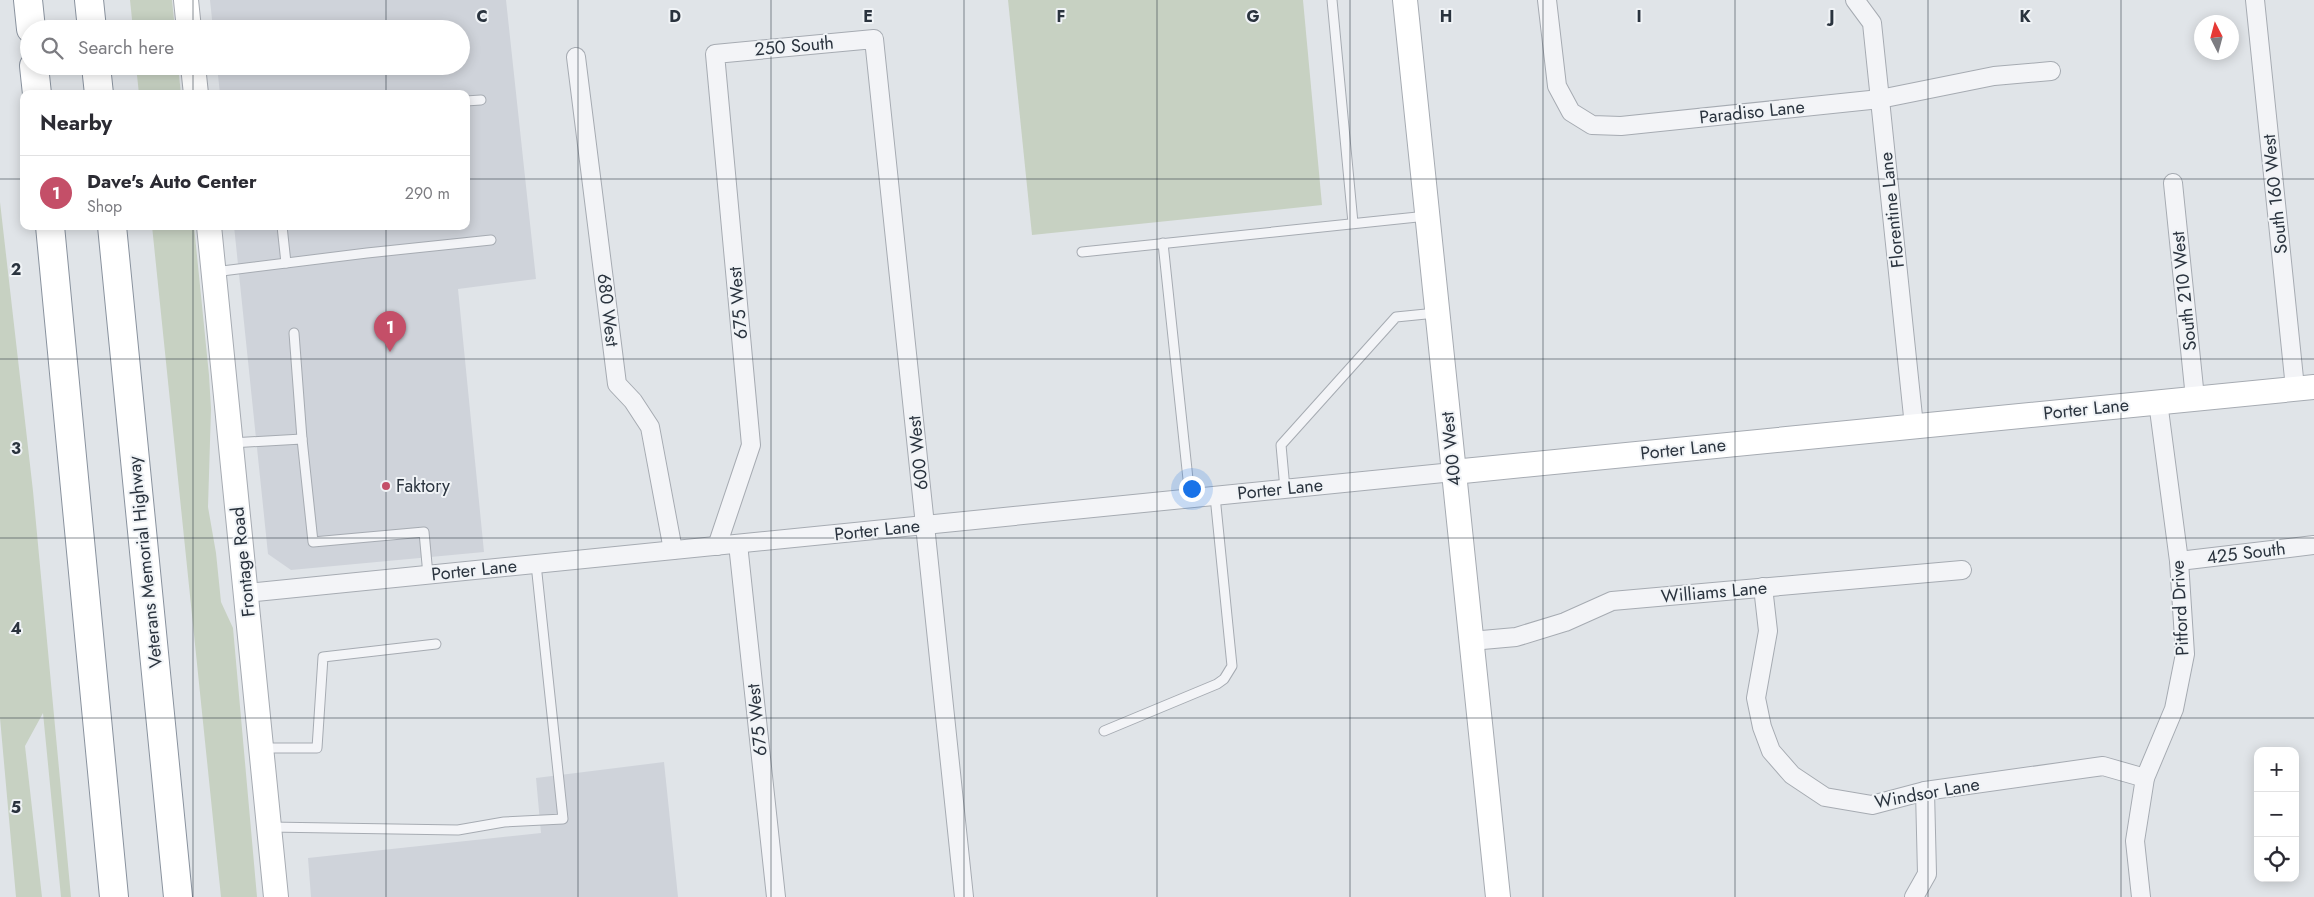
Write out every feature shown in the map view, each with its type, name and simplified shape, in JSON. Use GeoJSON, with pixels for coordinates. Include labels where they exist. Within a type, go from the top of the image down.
{"type":"FeatureCollection","features":[{"type":"Feature","properties":{"kind":"highway"},"geometry":{"type":"LineString","coordinates":[[28,0],[30,20]]}},
{"type":"Feature","properties":{"kind":"highway"},"geometry":{"type":"LineString","coordinates":[[89,0],[91,20]]}},
{"type":"Feature","properties":{"kind":"highway"},"geometry":{"type":"LineString","coordinates":[[35,75],[37,90]]}},
{"type":"Feature","properties":{"kind":"highway"},"geometry":{"type":"LineString","coordinates":[[97,75],[98,90]]}},
{"type":"Feature","properties":{"kind":"highway"},"geometry":{"type":"LineString","coordinates":[[50,230],[114,897]]}},
{"type":"Feature","properties":{"kind":"highway","name":"Veterans Memorial Highway"},"geometry":{"type":"LineString","coordinates":[[112,230],[178,897]]}},
{"type":"Feature","properties":{"kind":"street"},"geometry":{"type":"LineString","coordinates":[[186,0],[188,20]]}},
{"type":"Feature","properties":{"kind":"street","name":"400 West"},"geometry":{"type":"LineString","coordinates":[[1405,0],[1498,897]]}},
{"type":"Feature","properties":{"kind":"street","name":"Paradiso Lane"},"geometry":{"type":"LineString","coordinates":[[1547,0],[1557,86],[1571,112],[1592,125],[1621,126],[1880,99],[1994,76],[2051,71]]}},
{"type":"Feature","properties":{"kind":"street","name":"Florentine Lane"},"geometry":{"type":"LineString","coordinates":[[1855,0],[1872,23],[1914,426]]}},
{"type":"Feature","properties":{"kind":"street","name":"South 160 West"},"geometry":{"type":"LineString","coordinates":[[2255,0],[2305,387]]}},
{"type":"Feature","properties":{"kind":"street","name":"250 South"},"geometry":{"type":"LineString","coordinates":[[715,54],[874,39]]}},
{"type":"Feature","properties":{"kind":"street","name":"600 West"},"geometry":{"type":"LineString","coordinates":[[874,39],[964,897]]}},
{"type":"Feature","properties":{"kind":"street","name":"675 West"},"geometry":{"type":"LineString","coordinates":[[715,54],[752,445],[717,546]]}},
{"type":"Feature","properties":{"kind":"street","name":"680 West"},"geometry":{"type":"LineString","coordinates":[[576,57],[617,384],[633,401],[650,427],[673,550]]}},
{"type":"Feature","properties":{"kind":"street"},"geometry":{"type":"LineString","coordinates":[[194,75],[196,90]]}},
{"type":"Feature","properties":{"kind":"street","name":"South 210 West"},"geometry":{"type":"LineString","coordinates":[[2173,183],[2195,398]]}},
{"type":"Feature","properties":{"kind":"street","name":"Frontage Road"},"geometry":{"type":"LineString","coordinates":[[209,230],[276,897]]}},
{"type":"Feature","properties":{"kind":"street","name":"Porter Lane"},"geometry":{"type":"LineString","coordinates":[[246,593],[2305,387]]}},
{"type":"Feature","properties":{"kind":"street","name":"Pitford Drive"},"geometry":{"type":"LineString","coordinates":[[2141,897],[2136,841],[2145,778],[2174,710],[2185,654],[2179,561],[2158,402]]}},
{"type":"Feature","properties":{"kind":"street","name":"675 West"},"geometry":{"type":"LineString","coordinates":[[738,544],[776,897]]}},
{"type":"Feature","properties":{"kind":"street","name":"425 South"},"geometry":{"type":"LineString","coordinates":[[2179,561],[2314,545]]}},
{"type":"Feature","properties":{"kind":"street","name":"Williams Lane"},"geometry":{"type":"LineString","coordinates":[[1471,642],[1516,637],[1565,622],[1612,601],[1962,570]]}},
{"type":"Feature","properties":{"kind":"street","name":"Windsor Lane"},"geometry":{"type":"LineString","coordinates":[[1763,588],[1768,631],[1756,698],[1762,727],[1771,751],[1792,774],[1825,797],[1872,805],[1924,791],[2103,766],[2145,778]]}},
{"type":"Feature","properties":{"kind":"street"},"geometry":{"type":"LineString","coordinates":[[1914,897],[1928,874],[1924,791]]}},
{"type":"Feature","properties":{"kind":"lane"},"geometry":{"type":"LineString","coordinates":[[1332,0],[1354,223]]}},
{"type":"Feature","properties":{"kind":"lane"},"geometry":{"type":"LineString","coordinates":[[470,101],[481,100]]}},
{"type":"Feature","properties":{"kind":"lane"},"geometry":{"type":"LineString","coordinates":[[1082,252],[1427,216]]}},
{"type":"Feature","properties":{"kind":"lane"},"geometry":{"type":"LineString","coordinates":[[282,230],[286,263]]}},
{"type":"Feature","properties":{"kind":"lane"},"geometry":{"type":"LineString","coordinates":[[214,272],[491,240]]}},
{"type":"Feature","properties":{"kind":"lane"},"geometry":{"type":"LineString","coordinates":[[1163,243],[1190,498]]}},
{"type":"Feature","properties":{"kind":"lane"},"geometry":{"type":"LineString","coordinates":[[1286,489],[1281,445],[1396,317],[1437,312]]}},
{"type":"Feature","properties":{"kind":"lane"},"geometry":{"type":"LineString","coordinates":[[294,333],[312,542],[424,532],[428,575]]}},
{"type":"Feature","properties":{"kind":"lane"},"geometry":{"type":"LineString","coordinates":[[231,443],[302,439]]}},
{"type":"Feature","properties":{"kind":"lane"},"geometry":{"type":"LineString","coordinates":[[1104,730],[1217,684],[1224,679],[1232,666],[1215,496]]}},
{"type":"Feature","properties":{"kind":"lane"},"geometry":{"type":"LineString","coordinates":[[269,827],[458,830],[504,822],[563,819],[536,564]]}},
{"type":"Feature","properties":{"kind":"lane"},"geometry":{"type":"LineString","coordinates":[[261,748],[316,748],[323,657],[436,644]]}},
{"type":"Feature","properties":{"kind":"shaded area"},"geometry":{"type":"Polygon","coordinates":[[[210,0],[506,0],[536,279],[458,289],[484,552],[291,570],[268,554],[234,230],[470,230],[470,90],[220,90],[218,75],[470,75],[470,20],[212,20],[210,0]]]}},
{"type":"Feature","properties":{"kind":"shaded area"},"geometry":{"type":"Polygon","coordinates":[[[664,762],[678,897],[311,897],[308,858],[541,833],[536,778],[664,762]]]}},
{"type":"Feature","properties":{"kind":"green space"},"geometry":{"type":"Polygon","coordinates":[[[130,0],[172,0],[174,20],[132,20],[130,0]]]}},
{"type":"Feature","properties":{"kind":"green space"},"geometry":{"type":"Polygon","coordinates":[[[1008,0],[1303,0],[1322,205],[1032,235],[1008,0]]]}},
{"type":"Feature","properties":{"kind":"green space"},"geometry":{"type":"Polygon","coordinates":[[[137,75],[179,75],[181,90],[139,90],[137,75]]]}},
{"type":"Feature","properties":{"kind":"green space"},"geometry":{"type":"Polygon","coordinates":[[[0,202],[33,491],[71,897],[61,897],[43,713],[25,746],[42,897],[16,897],[0,718],[0,202]]]}},
{"type":"Feature","properties":{"kind":"green space"},"geometry":{"type":"Polygon","coordinates":[[[152,230],[194,230],[211,409],[208,507],[216,553],[221,602],[233,628],[257,897],[221,897],[152,230]]]}},
{"type":"Feature","properties":{"kind":"place","name":"Dave's Auto Center"},"geometry":{"type":"Point","coordinates":[390,352]}},
{"type":"Feature","properties":{"kind":"place","name":"Faktory"},"geometry":{"type":"Point","coordinates":[386,486]}}]}
